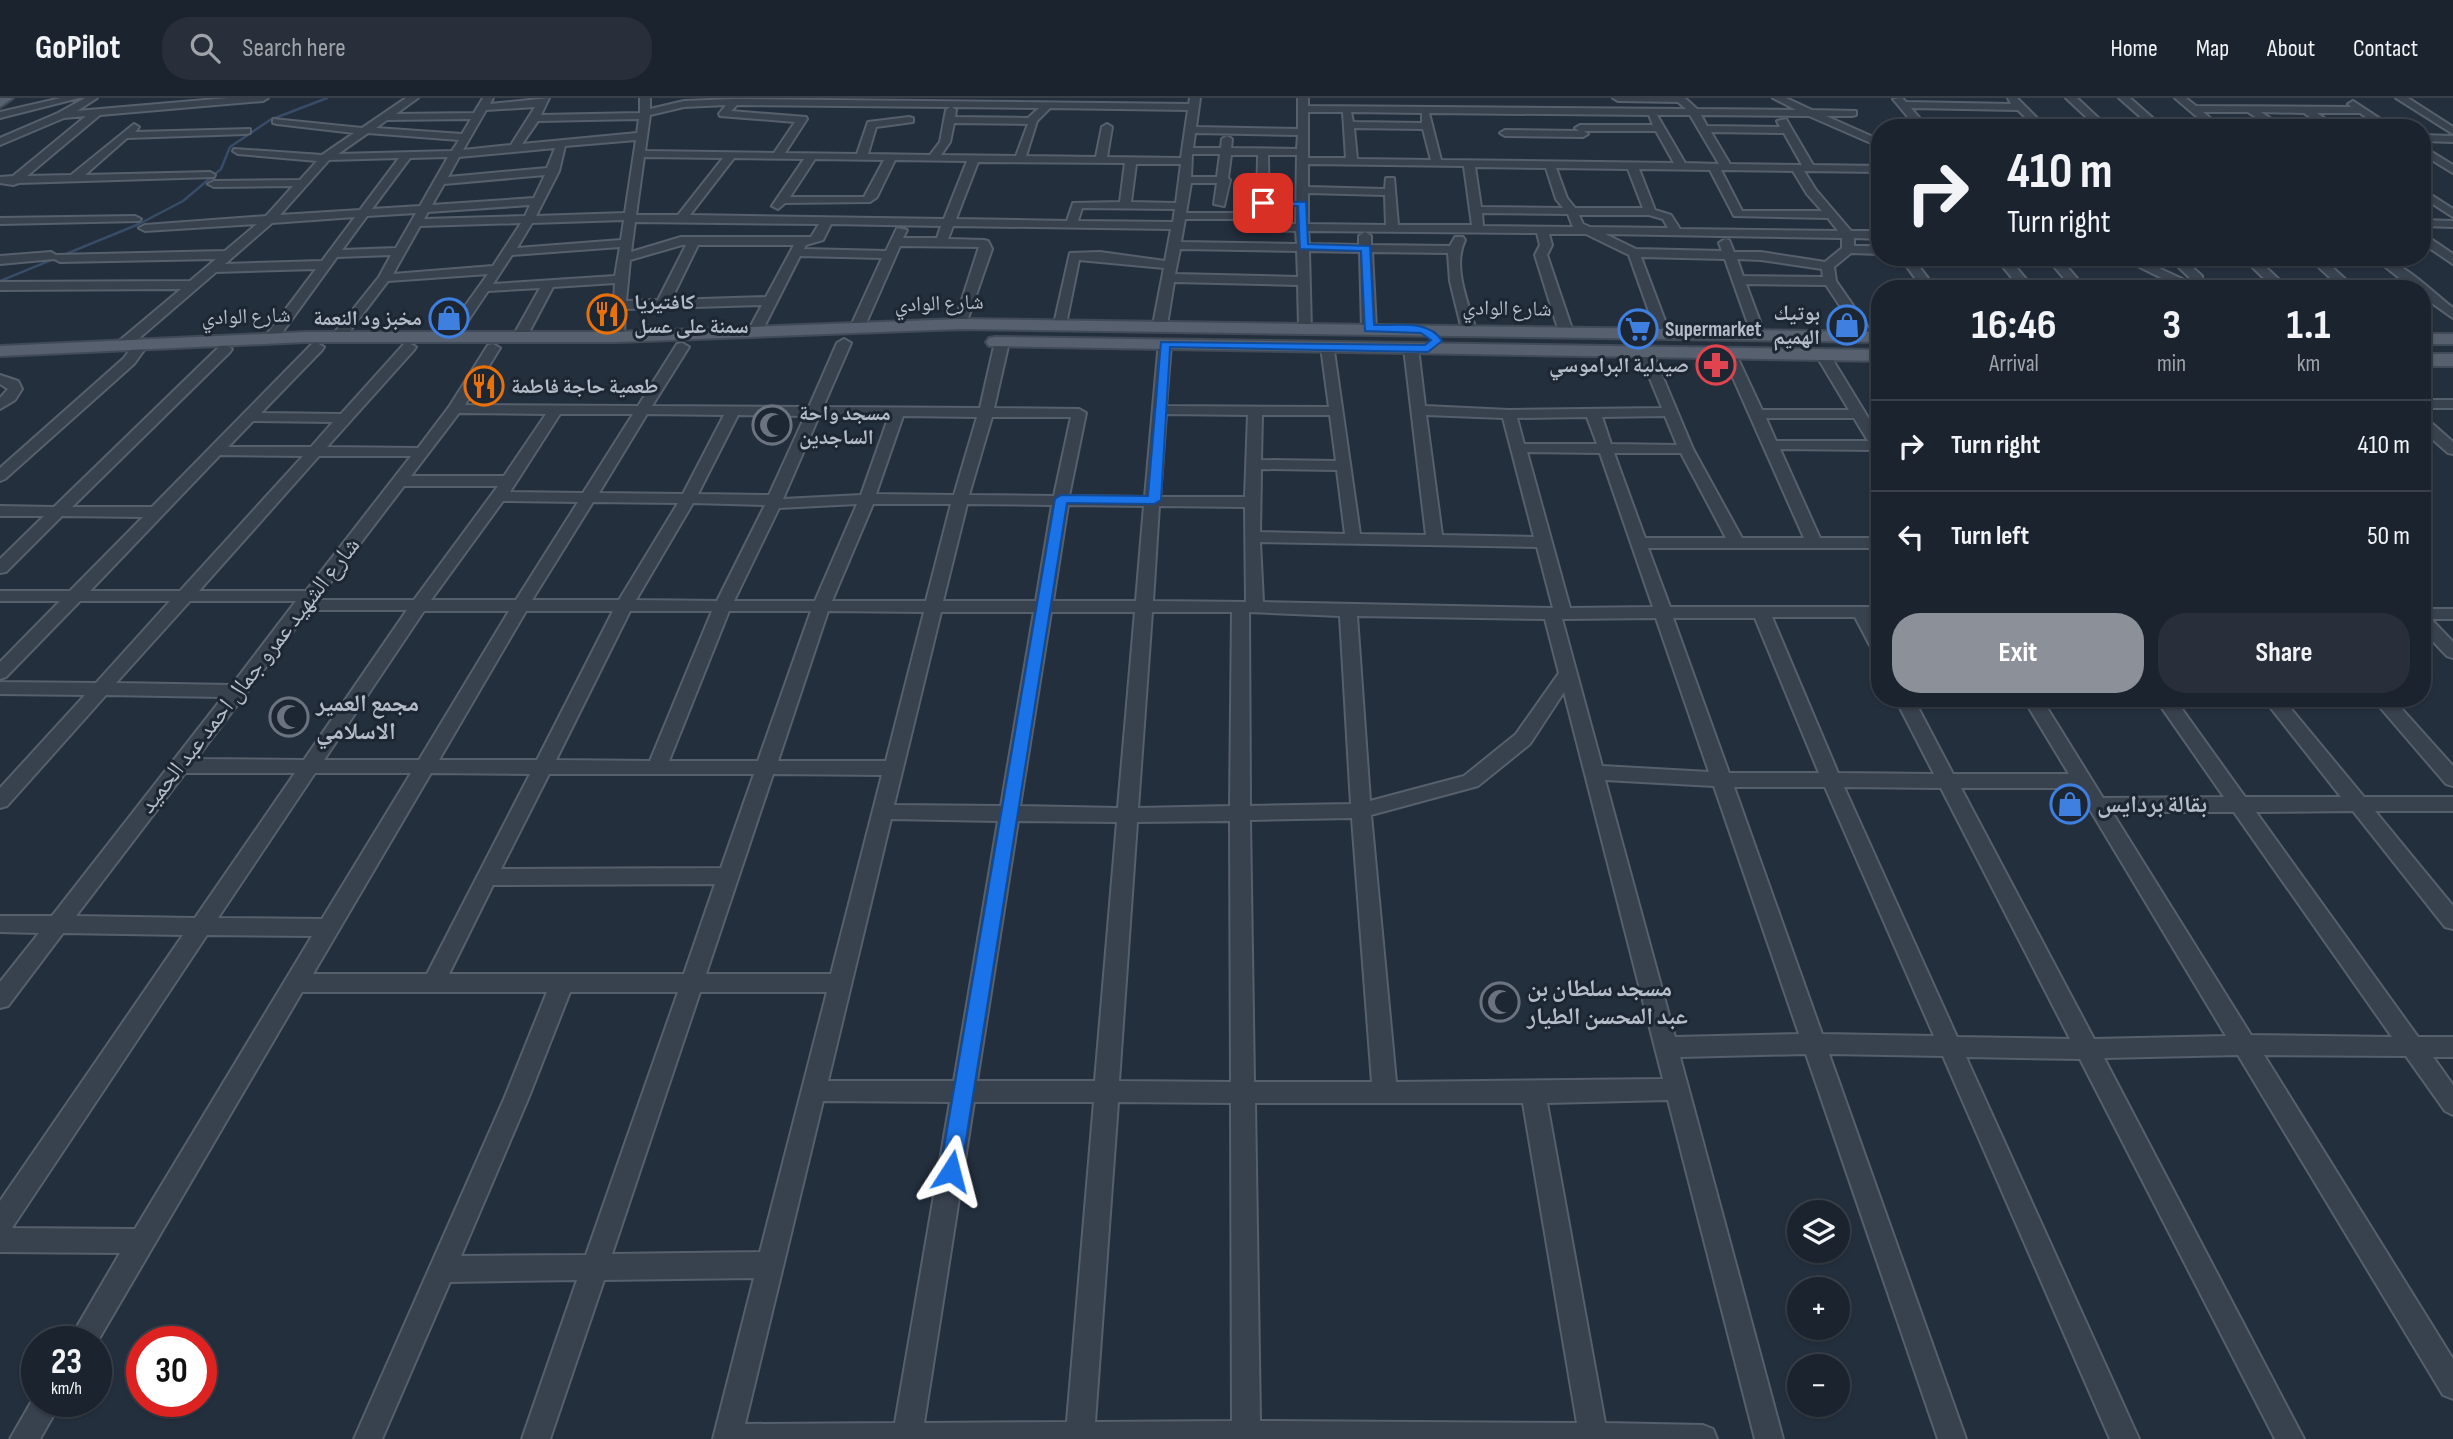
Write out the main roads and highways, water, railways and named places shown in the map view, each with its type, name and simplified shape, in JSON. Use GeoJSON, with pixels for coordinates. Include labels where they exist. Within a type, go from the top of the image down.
{"type":"FeatureCollection","features":[{"type":"Feature","properties":{"kind":"main road"},"geometry":{"type":"LineString","coordinates":[[0,103],[6,98]]}},
{"type":"Feature","properties":{"kind":"main road","name":"شارع الوادي"},"geometry":{"type":"LineString","coordinates":[[0,362],[60,353],[271,338],[617,337],[960,324],[1060,324],[1328,346],[1419,348],[1465,336],[1566,331],[1871,336]]}},
{"type":"Feature","properties":{"kind":"main road","name":"شارع الوادي"},"geometry":{"type":"LineString","coordinates":[[133,347],[682,347],[1002,342],[1306,327],[1423,329],[1465,336],[1646,352],[1871,356]]}},
{"type":"Feature","properties":{"kind":"main road"},"geometry":{"type":"LineString","coordinates":[[1419,348],[1435,344],[1436,338],[1423,329]]}},
{"type":"Feature","properties":{"kind":"main road"},"geometry":{"type":"LineString","coordinates":[[2431,339],[2453,339]]}},
{"type":"Feature","properties":{"kind":"main road","name":"شارع الوادي"},"geometry":{"type":"LineString","coordinates":[[0,351],[60,353]]}},
{"type":"Feature","properties":{"kind":"main road"},"geometry":{"type":"LineString","coordinates":[[2431,360],[2452,361]]}},
{"type":"Feature","properties":{"kind":"waterway"},"geometry":{"type":"LineString","coordinates":[[0,281],[139,224],[183,201],[221,169],[230,147],[270,120],[327,98]]}},
{"type":"Feature","properties":{"kind":"place","name":"كافتيريا سمنة على عسل"},"geometry":{"type":"Point","coordinates":[607,314]}},
{"type":"Feature","properties":{"kind":"place","name":"مخبز ود النعمة"},"geometry":{"type":"Point","coordinates":[449,318]}},
{"type":"Feature","properties":{"kind":"place","name":"بوتيك الهميم"},"geometry":{"type":"Point","coordinates":[1847,325]}},
{"type":"Feature","properties":{"kind":"place","name":"Supermarket"},"geometry":{"type":"Point","coordinates":[1638,329]}},
{"type":"Feature","properties":{"kind":"place","name":"صيدلية البراموسي"},"geometry":{"type":"Point","coordinates":[1716,365]}},
{"type":"Feature","properties":{"kind":"place","name":"طعمية حاجة فاطمة"},"geometry":{"type":"Point","coordinates":[484,386]}},
{"type":"Feature","properties":{"kind":"place","name":"مسجد واحة الساجدين"},"geometry":{"type":"Point","coordinates":[772,425]}},
{"type":"Feature","properties":{"kind":"place","name":"مجمع العمير الاسلامي"},"geometry":{"type":"Point","coordinates":[289,717]}},
{"type":"Feature","properties":{"kind":"place","name":"بقالة بردايس"},"geometry":{"type":"Point","coordinates":[2070,804]}},
{"type":"Feature","properties":{"kind":"place","name":"مسجد سلطان بن عبد المحسن الطيار"},"geometry":{"type":"Point","coordinates":[1500,1002]}}]}
